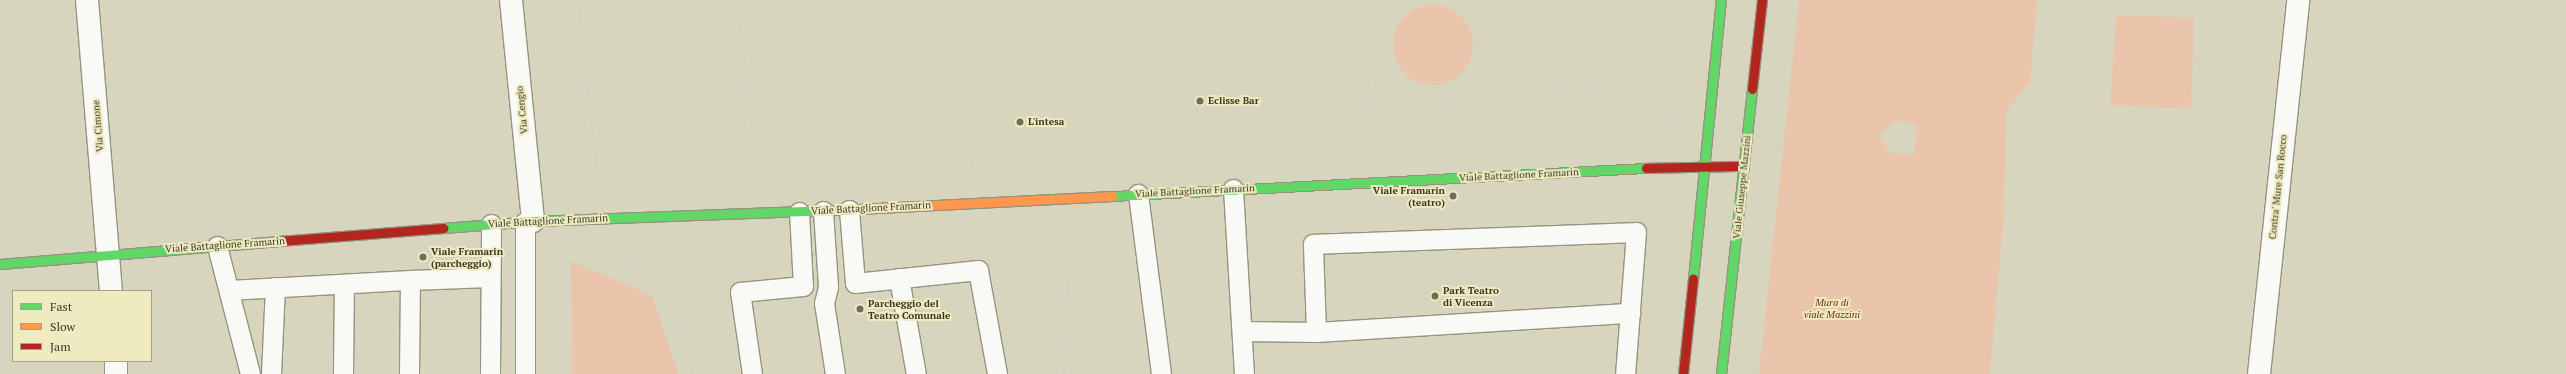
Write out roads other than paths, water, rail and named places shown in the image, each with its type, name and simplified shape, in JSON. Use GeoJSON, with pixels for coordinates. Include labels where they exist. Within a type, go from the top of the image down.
{"type":"FeatureCollection","features":[{"type":"Feature","properties":{"kind":"street","name":"Via Cimone"},"geometry":{"type":"LineString","coordinates":[[87,0],[111,290]]}},
{"type":"Feature","properties":{"kind":"street","name":"Via Cengio"},"geometry":{"type":"LineString","coordinates":[[511,0],[529,221]]}},
{"type":"Feature","properties":{"kind":"street"},"geometry":{"type":"LineString","coordinates":[[1683,374],[1721,0]]}},
{"type":"Feature","properties":{"kind":"street","name":"Viale Giuseppe Mazzini"},"geometry":{"type":"LineString","coordinates":[[1721,374],[1762,0]]}},
{"type":"Feature","properties":{"kind":"street","name":"Contra' Mure San Rocco"},"geometry":{"type":"LineString","coordinates":[[2259,374],[2298,0]]}},
{"type":"Feature","properties":{"kind":"street","name":"Viale Battaglione Framarin"},"geometry":{"type":"LineString","coordinates":[[0,264],[109,253],[217,246],[529,221],[849,210],[1233,189],[1704,166],[1744,166]]}},
{"type":"Feature","properties":{"kind":"street"},"geometry":{"type":"LineString","coordinates":[[116,362],[116,374]]}},
{"type":"Feature","properties":{"kind":"lane"},"geometry":{"type":"LineString","coordinates":[[1233,189],[1244,374]]}},
{"type":"Feature","properties":{"kind":"lane"},"geometry":{"type":"LineString","coordinates":[[1138,194],[1161,374]]}},
{"type":"Feature","properties":{"kind":"lane"},"geometry":{"type":"LineString","coordinates":[[849,210],[855,283],[978,270],[997,374]]}},
{"type":"Feature","properties":{"kind":"lane"},"geometry":{"type":"LineString","coordinates":[[822,211],[828,287],[824,303],[835,374]]}},
{"type":"Feature","properties":{"kind":"lane"},"geometry":{"type":"LineString","coordinates":[[752,374],[740,292],[803,286],[799,212]]}},
{"type":"Feature","properties":{"kind":"lane"},"geometry":{"type":"LineString","coordinates":[[525,374],[529,221]]}},
{"type":"Feature","properties":{"kind":"lane"},"geometry":{"type":"LineString","coordinates":[[490,374],[491,224]]}},
{"type":"Feature","properties":{"kind":"lane"},"geometry":{"type":"LineString","coordinates":[[1316,332],[1313,244],[1636,232],[1625,374]]}},
{"type":"Feature","properties":{"kind":"lane"},"geometry":{"type":"LineString","coordinates":[[217,246],[250,374]]}},
{"type":"Feature","properties":{"kind":"lane"},"geometry":{"type":"LineString","coordinates":[[228,290],[490,277]]}},
{"type":"Feature","properties":{"kind":"lane"},"geometry":{"type":"LineString","coordinates":[[899,278],[916,374]]}},
{"type":"Feature","properties":{"kind":"lane"},"geometry":{"type":"LineString","coordinates":[[409,374],[410,280]]}},
{"type":"Feature","properties":{"kind":"lane"},"geometry":{"type":"LineString","coordinates":[[342,374],[344,284]]}},
{"type":"Feature","properties":{"kind":"lane"},"geometry":{"type":"LineString","coordinates":[[271,374],[274,287]]}},
{"type":"Feature","properties":{"kind":"lane"},"geometry":{"type":"LineString","coordinates":[[1242,331],[1316,332],[1630,313]]}},
{"type":"Feature","properties":{"kind":"place","name":"Eclisse Bar"},"geometry":{"type":"Point","coordinates":[1200,101]}},
{"type":"Feature","properties":{"kind":"place","name":"L'intesa"},"geometry":{"type":"Point","coordinates":[1020,122]}},
{"type":"Feature","properties":{"kind":"place","name":"Viale Framarin (teatro)"},"geometry":{"type":"Point","coordinates":[1453,196]}},
{"type":"Feature","properties":{"kind":"place","name":"Viale Framarin (parcheggio)"},"geometry":{"type":"Point","coordinates":[423,257]}},
{"type":"Feature","properties":{"kind":"place","name":"Park Teatro di Vicenza"},"geometry":{"type":"Point","coordinates":[1435,296]}},
{"type":"Feature","properties":{"kind":"place","name":"Parcheggio del Teatro Comunale"},"geometry":{"type":"Point","coordinates":[860,309]}},
{"type":"Feature","properties":{"kind":"park label","name":"Mura di viale Mazzini"},"geometry":{"type":"Point","coordinates":[1832,308]}}]}
